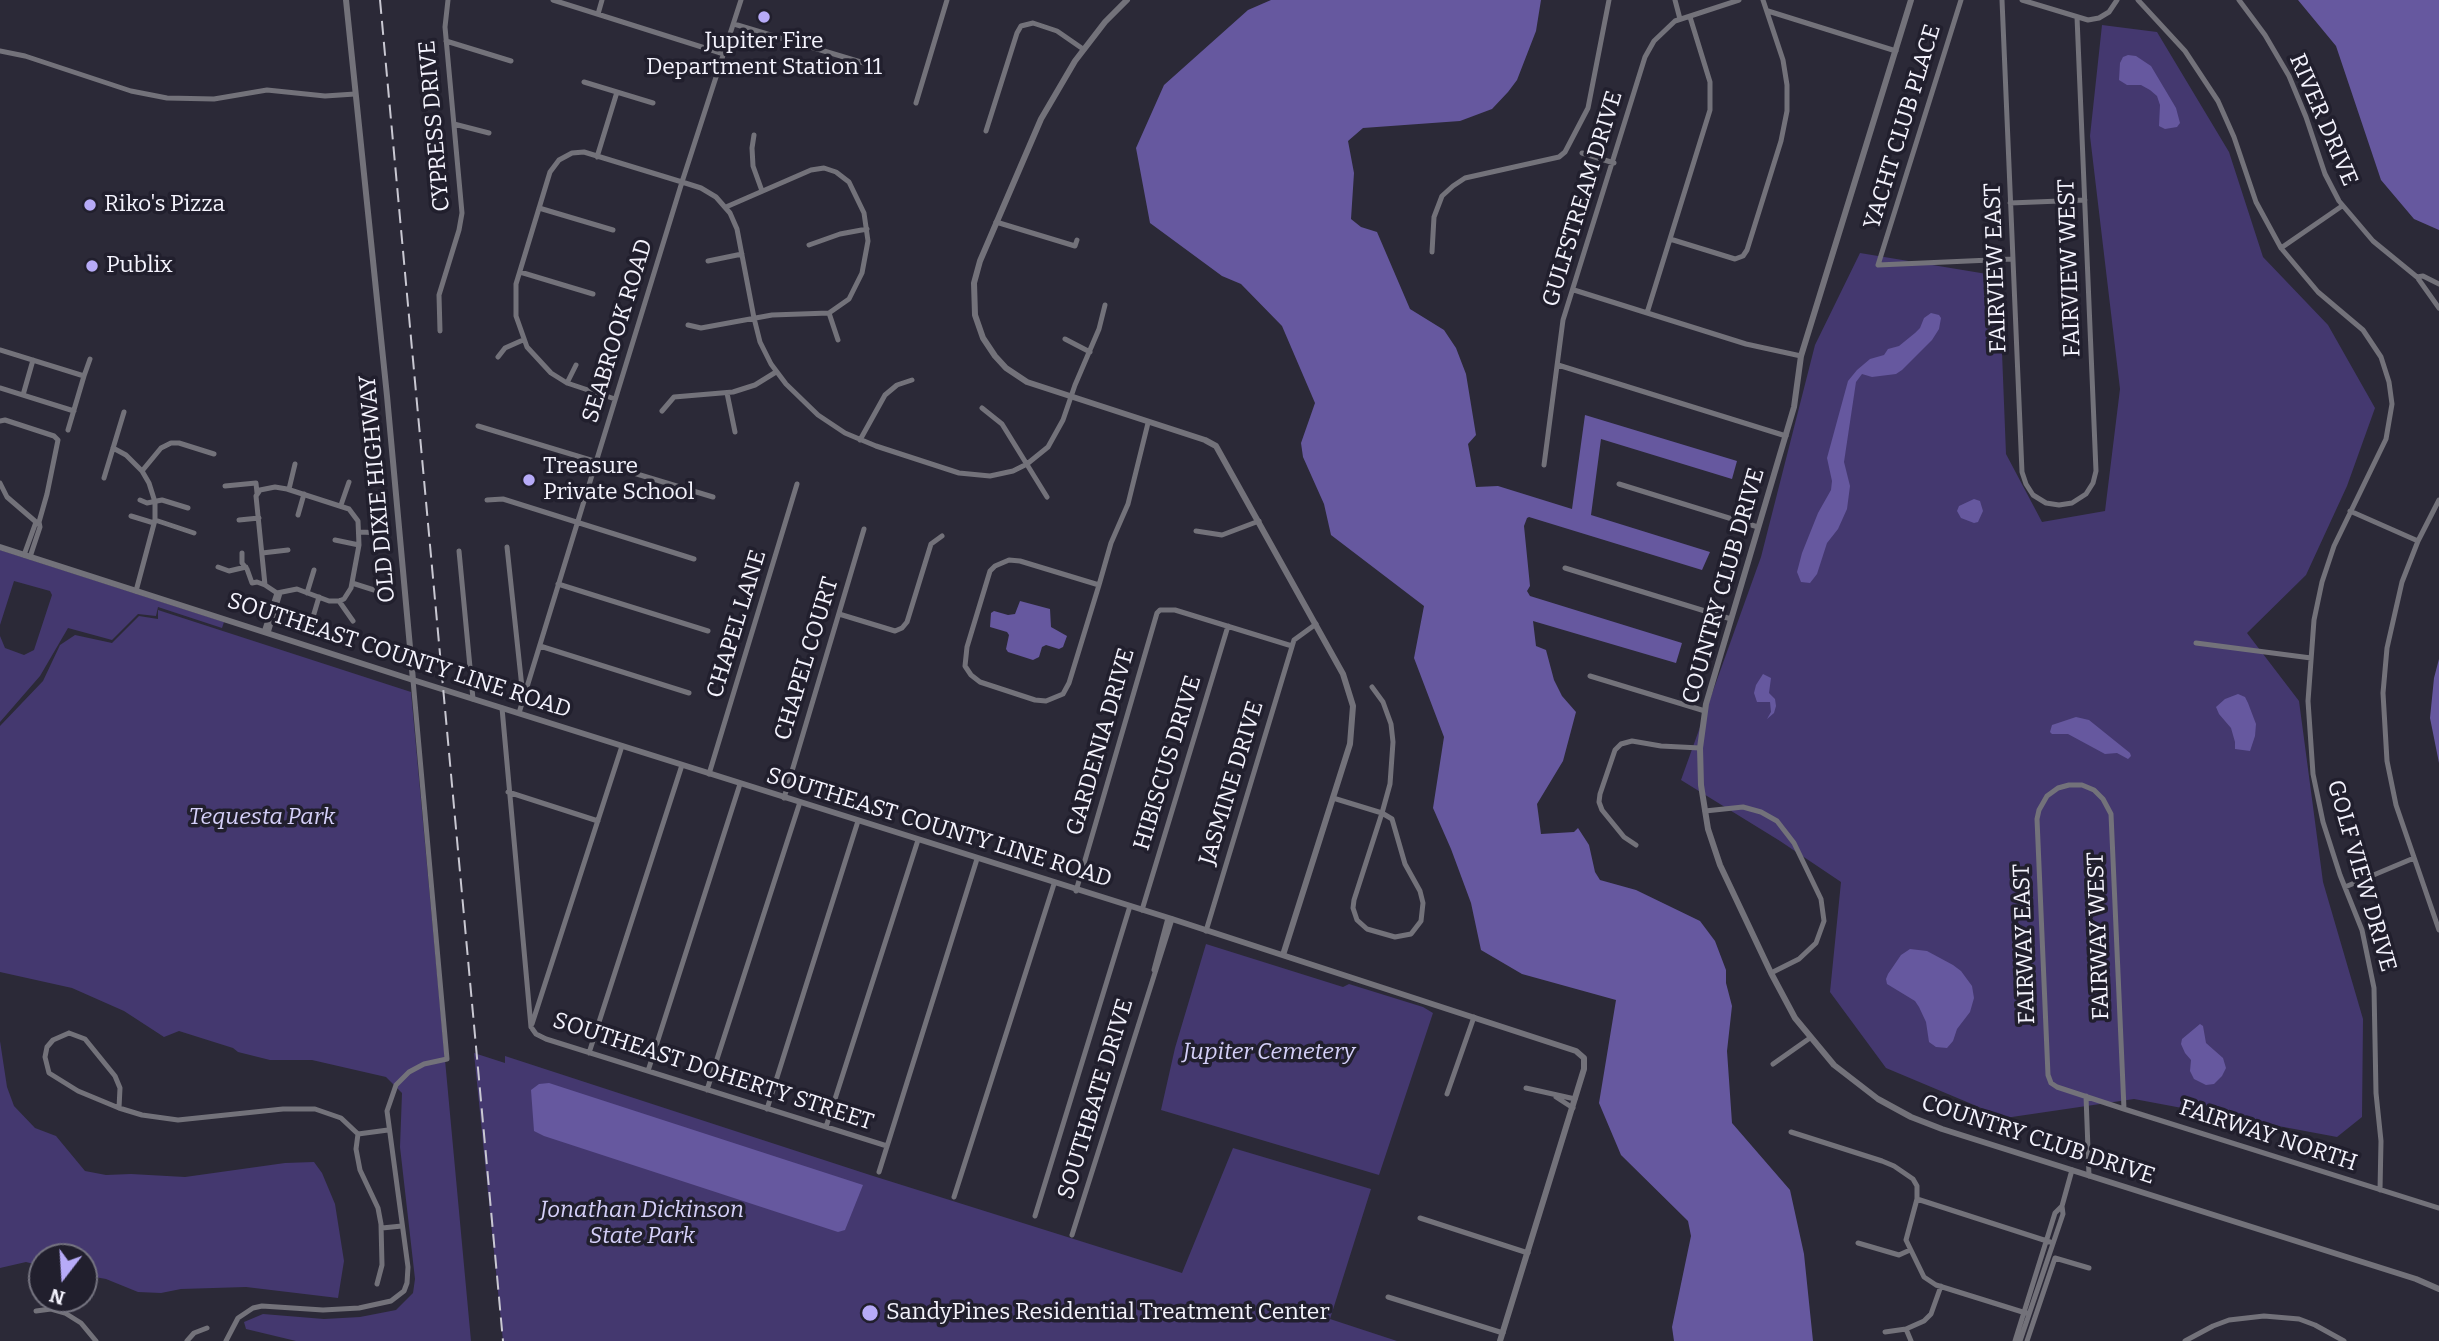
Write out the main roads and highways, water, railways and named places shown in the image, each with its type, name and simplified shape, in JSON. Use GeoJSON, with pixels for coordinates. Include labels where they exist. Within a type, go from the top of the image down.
{"type":"FeatureCollection","features":[{"type":"Feature","properties":{"kind":"railway"},"geometry":{"type":"LineString","coordinates":[[380,0],[503,1341]]}},
{"type":"Feature","properties":{"kind":"place","name":"Jupiter Fire Department Station 11"},"geometry":{"type":"Point","coordinates":[764,17]}},
{"type":"Feature","properties":{"kind":"place","name":"Riko's Pizza"},"geometry":{"type":"Point","coordinates":[90,205]}},
{"type":"Feature","properties":{"kind":"place","name":"Publix"},"geometry":{"type":"Point","coordinates":[92,266]}},
{"type":"Feature","properties":{"kind":"place","name":"Treasure Private School"},"geometry":{"type":"Point","coordinates":[529,480]}},
{"type":"Feature","properties":{"kind":"place","name":"SandyPines Residential Treatment Center"},"geometry":{"type":"Point","coordinates":[870,1313]}},
{"type":"Feature","properties":{"kind":"park label","name":"Tequesta Park"},"geometry":{"type":"Point","coordinates":[262,818]}},
{"type":"Feature","properties":{"kind":"park label","name":"Jupiter Cemetery"},"geometry":{"type":"Point","coordinates":[1269,1053]}},
{"type":"Feature","properties":{"kind":"park label","name":"Jonathan Dickinson State Park"},"geometry":{"type":"Point","coordinates":[642,1224]}}]}
